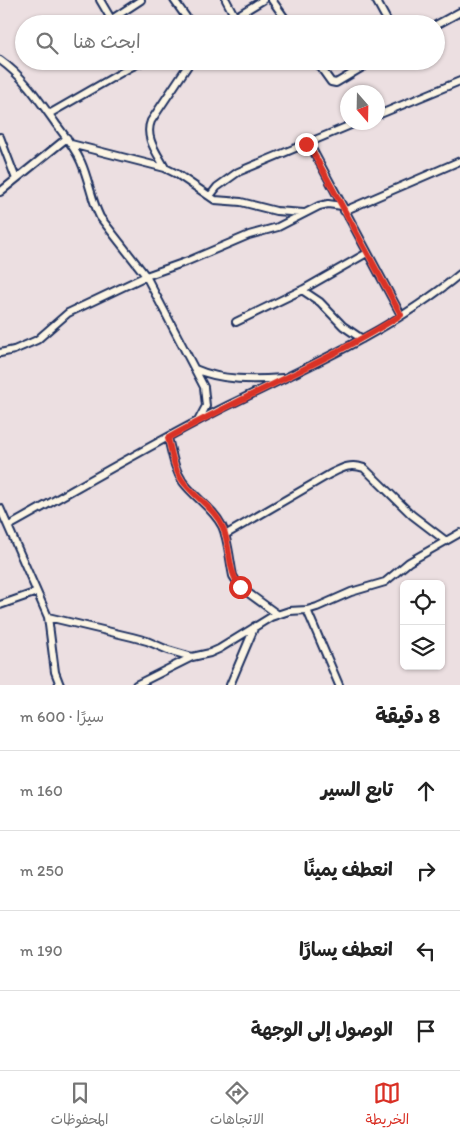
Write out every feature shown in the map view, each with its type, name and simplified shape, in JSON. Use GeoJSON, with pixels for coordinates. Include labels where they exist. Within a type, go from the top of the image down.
{"type":"FeatureCollection","features":[{"type":"Feature","properties":{"kind":"street"},"geometry":{"type":"LineString","coordinates":[[100,0],[109,15]]}},
{"type":"Feature","properties":{"kind":"street"},"geometry":{"type":"LineString","coordinates":[[122,15],[141,0]]}},
{"type":"Feature","properties":{"kind":"street"},"geometry":{"type":"LineString","coordinates":[[174,0],[185,15]]}},
{"type":"Feature","properties":{"kind":"street"},"geometry":{"type":"LineString","coordinates":[[226,0],[234,15]]}},
{"type":"Feature","properties":{"kind":"street"},"geometry":{"type":"LineString","coordinates":[[238,15],[263,0]]}},
{"type":"Feature","properties":{"kind":"street"},"geometry":{"type":"LineString","coordinates":[[272,0],[283,15]]}},
{"type":"Feature","properties":{"kind":"street"},"geometry":{"type":"LineString","coordinates":[[376,0],[385,15]]}},
{"type":"Feature","properties":{"kind":"street"},"geometry":{"type":"LineString","coordinates":[[445,20],[460,12]]}},
{"type":"Feature","properties":{"kind":"street"},"geometry":{"type":"LineString","coordinates":[[0,60],[10,67],[31,88],[69,141],[82,164],[100,217],[146,276],[204,387],[206,406],[197,422]]}},
{"type":"Feature","properties":{"kind":"street"},"geometry":{"type":"LineString","coordinates":[[49,114],[124,70]]}},
{"type":"Feature","properties":{"kind":"street"},"geometry":{"type":"LineString","coordinates":[[165,168],[151,142],[148,128],[150,121],[185,70]]}},
{"type":"Feature","properties":{"kind":"street"},"geometry":{"type":"LineString","coordinates":[[322,70],[331,82],[336,83],[358,70]]}},
{"type":"Feature","properties":{"kind":"street"},"geometry":{"type":"LineString","coordinates":[[385,111],[460,80]]}},
{"type":"Feature","properties":{"kind":"street"},"geometry":{"type":"LineString","coordinates":[[210,196],[217,186],[238,172],[340,130]]}},
{"type":"Feature","properties":{"kind":"street"},"geometry":{"type":"LineString","coordinates":[[0,137],[16,179]]}},
{"type":"Feature","properties":{"kind":"street"},"geometry":{"type":"LineString","coordinates":[[69,141],[165,168],[215,200],[241,202],[276,210],[306,214]]}},
{"type":"Feature","properties":{"kind":"street"},"geometry":{"type":"LineString","coordinates":[[0,192],[69,141]]}},
{"type":"Feature","properties":{"kind":"street"},"geometry":{"type":"LineString","coordinates":[[308,143],[401,315]]}},
{"type":"Feature","properties":{"kind":"street"},"geometry":{"type":"LineString","coordinates":[[0,352],[14,350],[37,340],[68,313],[146,276],[249,234],[278,227],[319,206],[328,204],[343,208],[460,161]]}},
{"type":"Feature","properties":{"kind":"street"},"geometry":{"type":"LineString","coordinates":[[236,322],[302,290],[367,253]]}},
{"type":"Feature","properties":{"kind":"street"},"geometry":{"type":"LineString","coordinates":[[9,526],[197,422],[362,339],[444,287],[460,274]]}},
{"type":"Feature","properties":{"kind":"street"},"geometry":{"type":"LineString","coordinates":[[302,290],[320,302],[343,326],[362,339]]}},
{"type":"Feature","properties":{"kind":"street"},"geometry":{"type":"LineString","coordinates":[[195,369],[222,377],[287,378]]}},
{"type":"Feature","properties":{"kind":"street"},"geometry":{"type":"LineString","coordinates":[[168,438],[180,477],[221,523],[236,582],[277,614]]}},
{"type":"Feature","properties":{"kind":"street"},"geometry":{"type":"LineString","coordinates":[[225,535],[330,474],[348,465],[356,465],[364,468],[412,515],[446,541]]}},
{"type":"Feature","properties":{"kind":"street"},"geometry":{"type":"LineString","coordinates":[[0,508],[48,618],[55,672],[60,685]]}},
{"type":"Feature","properties":{"kind":"street"},"geometry":{"type":"LineString","coordinates":[[136,685],[192,657],[219,650],[277,614],[307,610],[351,592],[385,582],[409,562],[460,533]]}},
{"type":"Feature","properties":{"kind":"street"},"geometry":{"type":"LineString","coordinates":[[0,605],[37,592]]}},
{"type":"Feature","properties":{"kind":"street"},"geometry":{"type":"LineString","coordinates":[[307,610],[339,685]]}},
{"type":"Feature","properties":{"kind":"street"},"geometry":{"type":"LineString","coordinates":[[48,618],[147,641],[192,657]]}},
{"type":"Feature","properties":{"kind":"street"},"geometry":{"type":"LineString","coordinates":[[230,685],[256,626]]}},
{"type":"Feature","properties":{"kind":"route"},"geometry":{"type":"LineString","coordinates":[[240,587],[233,576],[221,523],[180,477],[168,438],[228,406],[325,359],[401,315],[308,143],[306,144]]}}]}
